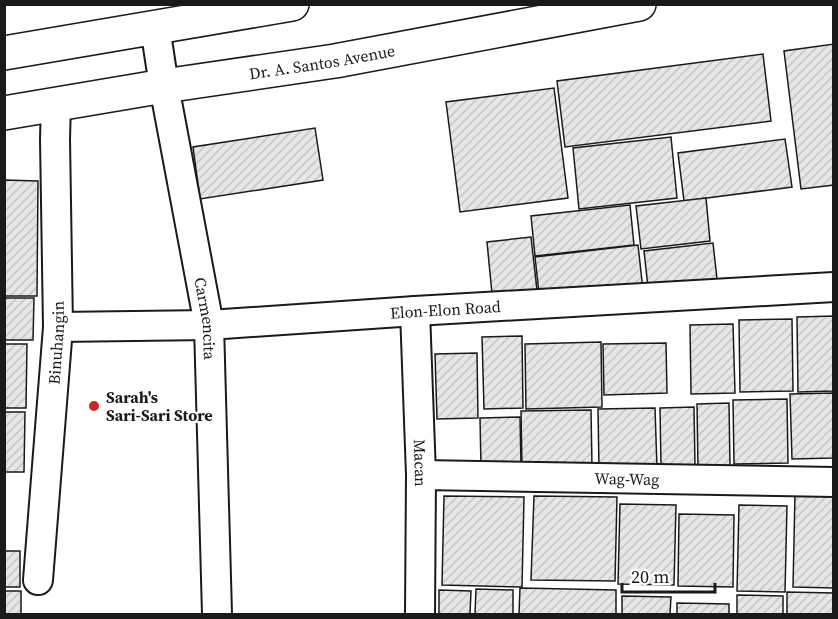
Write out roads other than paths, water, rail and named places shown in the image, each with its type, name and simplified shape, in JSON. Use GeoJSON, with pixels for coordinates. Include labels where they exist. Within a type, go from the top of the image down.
{"type":"FeatureCollection","features":[{"type":"Feature","properties":{"kind":"main road"},"geometry":{"type":"LineString","coordinates":[[4,53],[292,4]]}},
{"type":"Feature","properties":{"kind":"main road","name":"Dr. A. Santos Avenue"},"geometry":{"type":"LineString","coordinates":[[4,113],[164,86],[335,61],[639,4]]}},
{"type":"Feature","properties":{"kind":"street","name":"Carmencita"},"geometry":{"type":"LineString","coordinates":[[155,27],[209,325],[217,615]]}},
{"type":"Feature","properties":{"kind":"street","name":"Binuhangin"},"geometry":{"type":"LineString","coordinates":[[38,580],[58,327],[56,104]]}},
{"type":"Feature","properties":{"kind":"street","name":"Elon-Elon Road"},"geometry":{"type":"LineString","coordinates":[[58,327],[209,325],[415,310],[834,287]]}},
{"type":"Feature","properties":{"kind":"street","name":"Macan"},"geometry":{"type":"LineString","coordinates":[[415,310],[421,475],[420,615]]}},
{"type":"Feature","properties":{"kind":"street","name":"Wag-Wag"},"geometry":{"type":"LineString","coordinates":[[421,475],[834,482]]}},
{"type":"Feature","properties":{"kind":"place","name":"Sarah's Sari-Sari Store"},"geometry":{"type":"Point","coordinates":[94,406]}}]}
